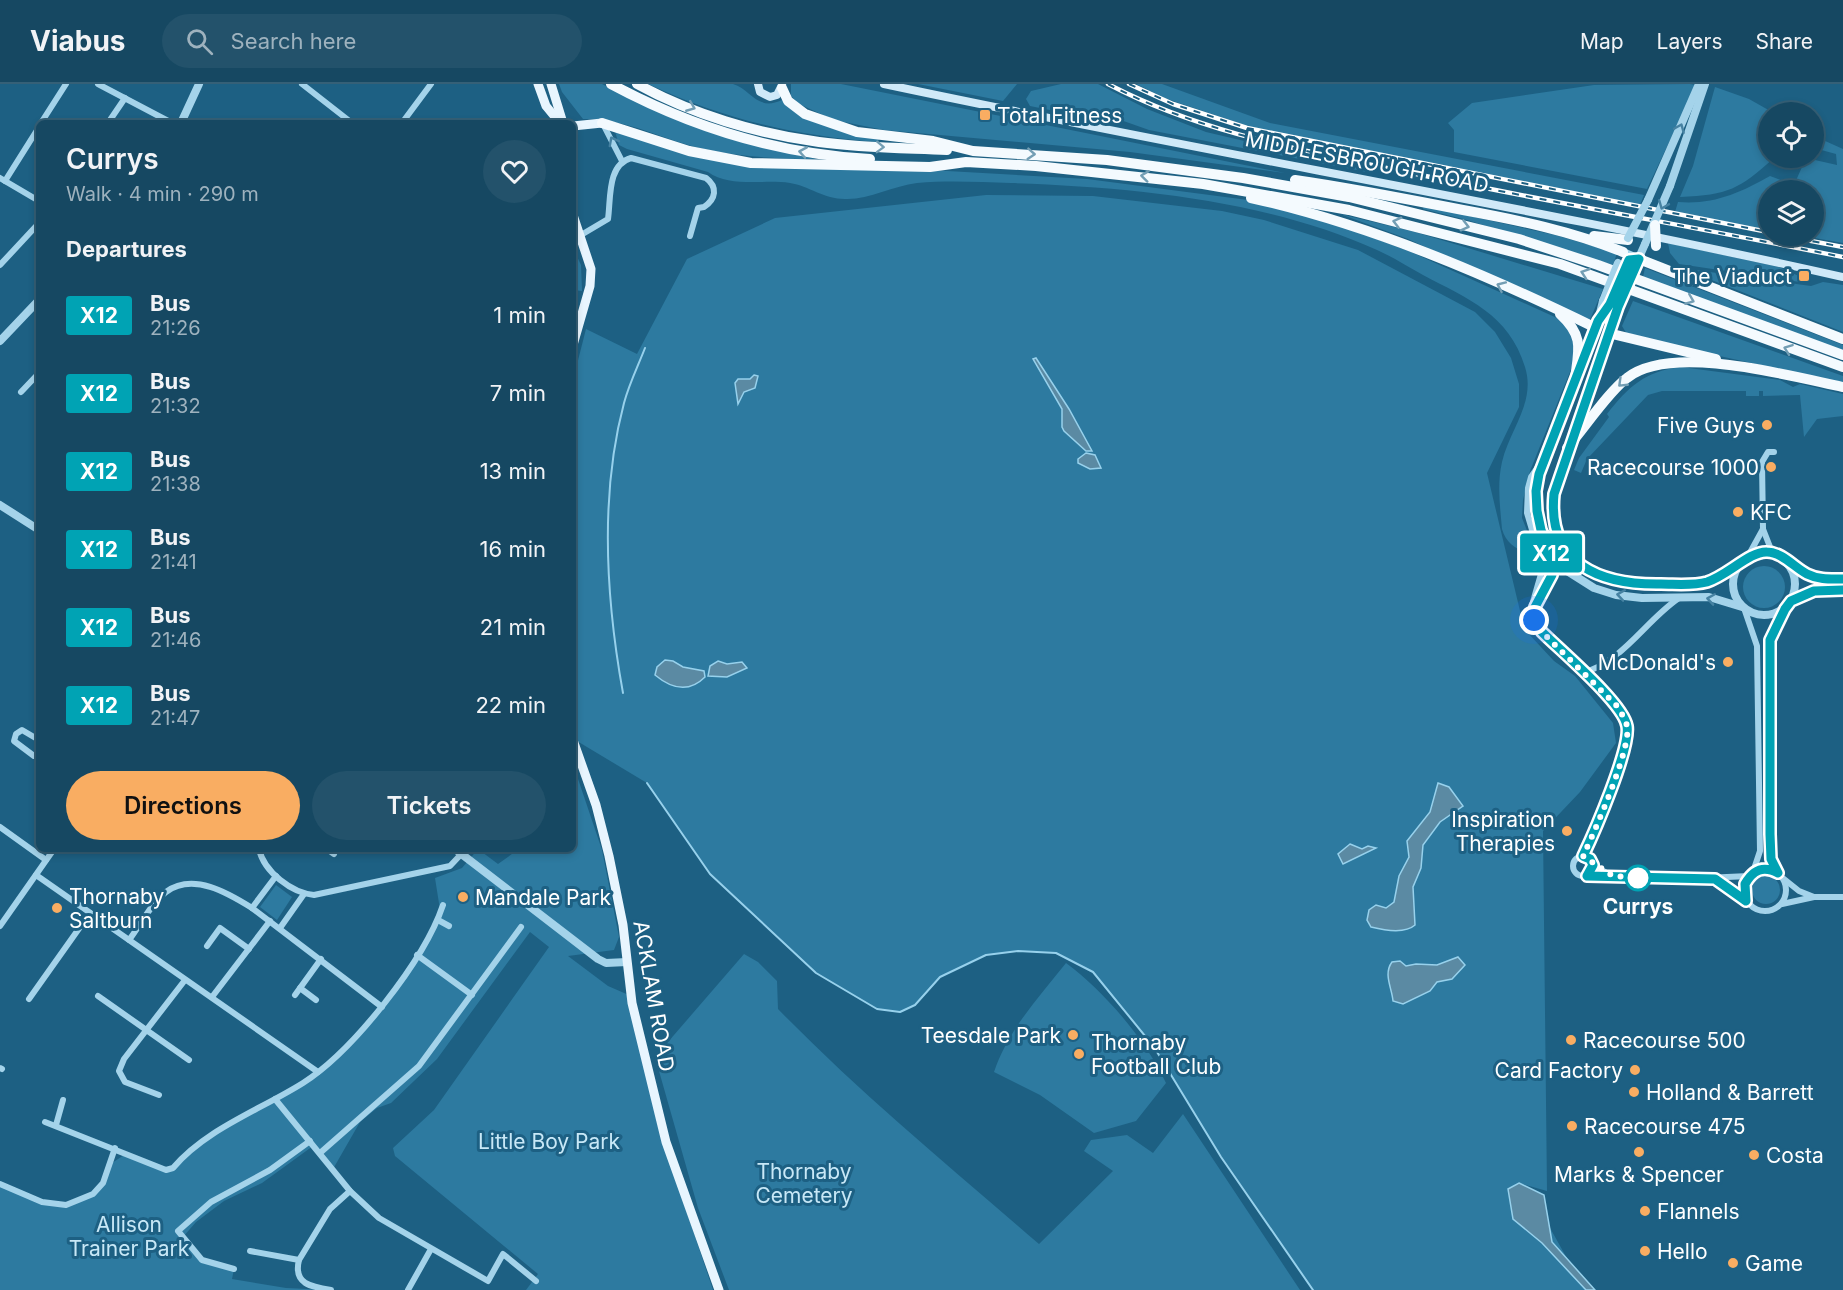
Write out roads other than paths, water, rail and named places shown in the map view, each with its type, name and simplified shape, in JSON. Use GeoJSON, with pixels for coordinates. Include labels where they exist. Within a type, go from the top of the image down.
{"type":"FeatureCollection","features":[{"type":"Feature","properties":{"kind":"highway"},"geometry":{"type":"LineString","coordinates":[[611,84],[669,112],[766,144],[841,157],[1105,171],[1203,184],[1348,210],[1521,253],[1593,276],[1843,367]]}},
{"type":"Feature","properties":{"kind":"highway"},"geometry":{"type":"LineString","coordinates":[[637,84],[706,113],[783,136],[859,146],[1107,160],[1244,178],[1349,197],[1530,243],[1598,265],[1843,355]]}},
{"type":"Feature","properties":{"kind":"highway"},"geometry":{"type":"LineString","coordinates":[[782,86],[788,101],[797,109],[819,121],[856,132],[933,141],[973,151]]}},
{"type":"Feature","properties":{"kind":"highway"},"geometry":{"type":"LineString","coordinates":[[602,123],[689,151],[751,163],[930,166],[966,162]]}},
{"type":"Feature","properties":{"kind":"highway"},"geometry":{"type":"LineString","coordinates":[[1244,178],[1281,178],[1371,191],[1573,234],[1628,239]]}},
{"type":"Feature","properties":{"kind":"highway"},"geometry":{"type":"LineString","coordinates":[[1203,184],[1341,220],[1389,237],[1555,310],[1597,324]]}},
{"type":"Feature","properties":{"kind":"highway"},"geometry":{"type":"LineString","coordinates":[[1655,225],[1650,245],[1670,270]]}},
{"type":"Feature","properties":{"kind":"highway"},"geometry":{"type":"LineString","coordinates":[[1573,234],[1628,262],[1670,270],[1843,339]]}},
{"type":"Feature","properties":{"kind":"highway"},"geometry":{"type":"LineString","coordinates":[[1555,310],[1575,330],[1579,342],[1575,378]]}},
{"type":"Feature","properties":{"kind":"highway"},"geometry":{"type":"LineString","coordinates":[[1608,333],[1748,369],[1843,387]]}},
{"type":"Feature","properties":{"kind":"highway"},"geometry":{"type":"LineString","coordinates":[[1567,448],[1626,378],[1652,364],[1686,362],[1748,369]]}},
{"type":"Feature","properties":{"kind":"main road"},"geometry":{"type":"LineString","coordinates":[[538,84],[546,106],[559,120]]}},
{"type":"Feature","properties":{"kind":"main road"},"geometry":{"type":"LineString","coordinates":[[550,84],[561,120]]}},
{"type":"Feature","properties":{"kind":"main road"},"geometry":{"type":"LineString","coordinates":[[758,84],[760,92],[770,97],[777,95],[782,86]]}},
{"type":"Feature","properties":{"kind":"main road","name":"MIDDLESBROUGH ROAD"},"geometry":{"type":"LineString","coordinates":[[884,84],[1271,163],[1639,232],[1843,277]]}},
{"type":"Feature","properties":{"kind":"main road"},"geometry":{"type":"LineString","coordinates":[[576,126],[602,123]]}},
{"type":"Feature","properties":{"kind":"main road"},"geometry":{"type":"LineString","coordinates":[[576,222],[588,256],[590,278],[576,333]]}},
{"type":"Feature","properties":{"kind":"main road","name":"ACKLAM ROAD"},"geometry":{"type":"LineString","coordinates":[[576,748],[596,805],[617,897],[632,1003],[666,1142],[719,1290]]}},
{"type":"Feature","properties":{"kind":"street"},"geometry":{"type":"LineString","coordinates":[[43,120],[66,84]]}},
{"type":"Feature","properties":{"kind":"street"},"geometry":{"type":"LineString","coordinates":[[182,120],[199,84]]}},
{"type":"Feature","properties":{"kind":"street"},"geometry":{"type":"LineString","coordinates":[[302,84],[310,86],[347,120]]}},
{"type":"Feature","properties":{"kind":"street"},"geometry":{"type":"LineString","coordinates":[[404,120],[430,84]]}},
{"type":"Feature","properties":{"kind":"street"},"geometry":{"type":"LineString","coordinates":[[1699,84],[1662,170],[1628,239],[1628,262],[1610,304],[1597,324],[1544,459],[1536,503],[1541,530],[1552,554],[1573,576],[1594,588],[1625,596],[1709,597],[1762,615],[1785,609]]}},
{"type":"Feature","properties":{"kind":"street"},"geometry":{"type":"LineString","coordinates":[[1655,225],[1705,84]]}},
{"type":"Feature","properties":{"kind":"street"},"geometry":{"type":"LineString","coordinates":[[101,85],[166,120]]}},
{"type":"Feature","properties":{"kind":"street"},"geometry":{"type":"LineString","coordinates":[[110,120],[125,98]]}},
{"type":"Feature","properties":{"kind":"street"},"geometry":{"type":"LineString","coordinates":[[602,123],[622,161]]}},
{"type":"Feature","properties":{"kind":"street"},"geometry":{"type":"LineString","coordinates":[[36,131],[2,180],[36,199]]}},
{"type":"Feature","properties":{"kind":"street"},"geometry":{"type":"LineString","coordinates":[[581,235],[608,219],[613,172],[622,161],[637,160],[706,178],[712,182],[715,194],[704,207],[698,208],[690,237]]}},
{"type":"Feature","properties":{"kind":"street"},"geometry":{"type":"LineString","coordinates":[[0,265],[36,226]]}},
{"type":"Feature","properties":{"kind":"street"},"geometry":{"type":"LineString","coordinates":[[1628,262],[1650,245]]}},
{"type":"Feature","properties":{"kind":"street"},"geometry":{"type":"LineString","coordinates":[[0,341],[36,303]]}},
{"type":"Feature","properties":{"kind":"street"},"geometry":{"type":"LineString","coordinates":[[1610,304],[1608,333],[1567,448],[1554,494],[1555,530],[1564,548],[1589,571],[1607,579],[1638,584],[1696,584],[1716,578],[1741,565]]}},
{"type":"Feature","properties":{"kind":"street"},"geometry":{"type":"LineString","coordinates":[[1597,324],[1608,333]]}},
{"type":"Feature","properties":{"kind":"street"},"geometry":{"type":"LineString","coordinates":[[21,392],[36,376]]}},
{"type":"Feature","properties":{"kind":"street"},"geometry":{"type":"LineString","coordinates":[[1774,452],[1765,454],[1762,462],[1763,529],[1775,554],[1791,571],[1794,586],[1791,601],[1773,632],[1769,651],[1771,859],[1784,879],[1799,891],[1814,897]]}},
{"type":"Feature","properties":{"kind":"street"},"geometry":{"type":"LineString","coordinates":[[1544,459],[1531,477],[1527,513],[1543,567],[1530,605],[1534,620],[1542,632],[1616,705],[1627,726],[1628,735],[1583,856]]}},
{"type":"Feature","properties":{"kind":"street"},"geometry":{"type":"LineString","coordinates":[[0,504],[36,528]]}},
{"type":"Feature","properties":{"kind":"street"},"geometry":{"type":"LineString","coordinates":[[1746,901],[1745,884],[1760,851],[1757,646],[1743,607],[1736,598],[1732,583],[1763,529]]}},
{"type":"Feature","properties":{"kind":"street"},"geometry":{"type":"LineString","coordinates":[[1747,558],[1759,553],[1775,554],[1816,578],[1843,579]]}},
{"type":"Feature","properties":{"kind":"street"},"geometry":{"type":"LineString","coordinates":[[1534,620],[1535,607],[1552,575],[1552,554]]}},
{"type":"Feature","properties":{"kind":"street"},"geometry":{"type":"LineString","coordinates":[[1791,601],[1814,591],[1843,590]]}},
{"type":"Feature","properties":{"kind":"street"},"geometry":{"type":"LineString","coordinates":[[1582,673],[1612,660],[1663,609],[1679,598]]}},
{"type":"Feature","properties":{"kind":"street"},"geometry":{"type":"LineString","coordinates":[[36,738],[22,730],[16,734],[14,741],[36,756]]}},
{"type":"Feature","properties":{"kind":"street"},"geometry":{"type":"LineString","coordinates":[[0,827],[46,860]]}},
{"type":"Feature","properties":{"kind":"street"},"geometry":{"type":"LineString","coordinates":[[0,926],[52,852]]}},
{"type":"Feature","properties":{"kind":"street"},"geometry":{"type":"LineString","coordinates":[[260,852],[276,876],[304,894],[314,895],[450,866],[460,852]]}},
{"type":"Feature","properties":{"kind":"street"},"geometry":{"type":"LineString","coordinates":[[462,852],[598,959],[606,963],[627,962]]}},
{"type":"Feature","properties":{"kind":"street"},"geometry":{"type":"LineString","coordinates":[[1613,876],[1593,865],[1590,859],[1583,856],[1575,859],[1573,867],[1577,874],[1587,876],[1715,879],[1751,874],[1766,869],[1778,873]]}},
{"type":"Feature","properties":{"kind":"street"},"geometry":{"type":"LineString","coordinates":[[1587,876],[1593,865]]}},
{"type":"Feature","properties":{"kind":"street"},"geometry":{"type":"LineString","coordinates":[[36,875],[318,1072]]}},
{"type":"Feature","properties":{"kind":"street"},"geometry":{"type":"LineString","coordinates":[[252,908],[276,876]]}},
{"type":"Feature","properties":{"kind":"street"},"geometry":{"type":"LineString","coordinates":[[1715,879],[1758,910],[1765,912],[1781,904],[1814,897],[1843,897]]}},
{"type":"Feature","properties":{"kind":"street"},"geometry":{"type":"LineString","coordinates":[[1781,904],[1786,895],[1784,879]]}},
{"type":"Feature","properties":{"kind":"street"},"geometry":{"type":"LineString","coordinates":[[129,940],[164,893],[179,884],[206,885],[231,895],[252,908],[382,1007]]}},
{"type":"Feature","properties":{"kind":"street"},"geometry":{"type":"LineString","coordinates":[[280,928],[304,894]]}},
{"type":"Feature","properties":{"kind":"street"},"geometry":{"type":"LineString","coordinates":[[45,1122],[166,1170],[173,1168],[189,1150],[318,1072],[382,1007],[438,920],[443,904]]}},
{"type":"Feature","properties":{"kind":"street"},"geometry":{"type":"LineString","coordinates":[[29,999],[90,913]]}},
{"type":"Feature","properties":{"kind":"street"},"geometry":{"type":"LineString","coordinates":[[438,920],[448,926]]}},
{"type":"Feature","properties":{"kind":"street"},"geometry":{"type":"LineString","coordinates":[[212,998],[270,921]]}},
{"type":"Feature","properties":{"kind":"street"},"geometry":{"type":"LineString","coordinates":[[320,1153],[409,1076],[433,1049],[472,995],[510,936],[521,927]]}},
{"type":"Feature","properties":{"kind":"street"},"geometry":{"type":"LineString","coordinates":[[207,946],[220,928],[249,949]]}},
{"type":"Feature","properties":{"kind":"street"},"geometry":{"type":"LineString","coordinates":[[417,955],[472,995]]}},
{"type":"Feature","properties":{"kind":"street"},"geometry":{"type":"LineString","coordinates":[[295,995],[321,959]]}},
{"type":"Feature","properties":{"kind":"street"},"geometry":{"type":"LineString","coordinates":[[159,1095],[125,1082],[119,1071],[124,1059],[185,980]]}},
{"type":"Feature","properties":{"kind":"street"},"geometry":{"type":"LineString","coordinates":[[300,988],[316,1000]]}},
{"type":"Feature","properties":{"kind":"street"},"geometry":{"type":"LineString","coordinates":[[98,996],[189,1060]]}},
{"type":"Feature","properties":{"kind":"street"},"geometry":{"type":"LineString","coordinates":[[56,1125],[63,1100]]}},
{"type":"Feature","properties":{"kind":"street"},"geometry":{"type":"LineString","coordinates":[[275,1100],[350,1191],[379,1218],[488,1281],[503,1254],[536,1281]]}},
{"type":"Feature","properties":{"kind":"street"},"geometry":{"type":"LineString","coordinates":[[234,1269],[202,1260],[178,1231],[211,1202],[270,1170],[310,1141]]}},
{"type":"Feature","properties":{"kind":"street"},"geometry":{"type":"LineString","coordinates":[[0,1184],[42,1202],[56,1206],[66,1205],[93,1194],[103,1183],[115,1148]]}},
{"type":"Feature","properties":{"kind":"street"},"geometry":{"type":"LineString","coordinates":[[331,1290],[303,1283],[298,1277],[299,1260],[330,1209],[350,1191]]}},
{"type":"Feature","properties":{"kind":"street"},"geometry":{"type":"LineString","coordinates":[[408,1290],[432,1249]]}},
{"type":"Feature","properties":{"kind":"street"},"geometry":{"type":"LineString","coordinates":[[250,1251],[299,1260]]}},
{"type":"Feature","properties":{"kind":"waterway"},"geometry":{"type":"LineString","coordinates":[[623,693],[609,585],[608,511],[616,439],[624,403],[645,348]]}},
{"type":"Feature","properties":{"kind":"waterway"},"geometry":{"type":"LineString","coordinates":[[647,783],[710,874],[816,973],[877,1009],[900,1012],[915,1005],[940,977],[986,955],[1018,951],[1056,953],[1093,972],[1154,1047],[1221,1157],[1313,1290]]}},
{"type":"Feature","properties":{"kind":"railway"},"geometry":{"type":"LineString","coordinates":[[1108,84],[1181,116],[1294,148],[1465,184],[1843,257]]}},
{"type":"Feature","properties":{"kind":"railway"},"geometry":{"type":"LineString","coordinates":[[1129,84],[1173,104],[1247,128],[1758,230]]}},
{"type":"Feature","properties":{"kind":"railway"},"geometry":{"type":"LineString","coordinates":[[1824,243],[1843,247]]}},
{"type":"Feature","properties":{"kind":"place","name":"Total Fitness"},"geometry":{"type":"Point","coordinates":[985,115]}},
{"type":"Feature","properties":{"kind":"place","name":"The Viaduct"},"geometry":{"type":"Point","coordinates":[1804,276]}},
{"type":"Feature","properties":{"kind":"place","name":"Five Guys"},"geometry":{"type":"Point","coordinates":[1767,425]}},
{"type":"Feature","properties":{"kind":"place","name":"Racecourse 1000"},"geometry":{"type":"Point","coordinates":[1771,467]}},
{"type":"Feature","properties":{"kind":"place","name":"KFC"},"geometry":{"type":"Point","coordinates":[1738,512]}},
{"type":"Feature","properties":{"kind":"place","name":"McDonald's"},"geometry":{"type":"Point","coordinates":[1728,662]}},
{"type":"Feature","properties":{"kind":"place","name":"Inspiration Therapies"},"geometry":{"type":"Point","coordinates":[1567,831]}},
{"type":"Feature","properties":{"kind":"place","name":"Currys"},"geometry":{"type":"Point","coordinates":[1638,878]}},
{"type":"Feature","properties":{"kind":"place","name":"Mandale Park"},"geometry":{"type":"Point","coordinates":[463,897]}},
{"type":"Feature","properties":{"kind":"place","name":"Thornaby Saltburn"},"geometry":{"type":"Point","coordinates":[57,908]}},
{"type":"Feature","properties":{"kind":"place","name":"Teesdale Park"},"geometry":{"type":"Point","coordinates":[1073,1035]}},
{"type":"Feature","properties":{"kind":"place","name":"Racecourse 500"},"geometry":{"type":"Point","coordinates":[1571,1040]}},
{"type":"Feature","properties":{"kind":"place","name":"Thornaby Football Club"},"geometry":{"type":"Point","coordinates":[1079,1054]}},
{"type":"Feature","properties":{"kind":"place","name":"Card Factory"},"geometry":{"type":"Point","coordinates":[1635,1070]}},
{"type":"Feature","properties":{"kind":"place","name":"Holland & Barrett"},"geometry":{"type":"Point","coordinates":[1634,1092]}},
{"type":"Feature","properties":{"kind":"place","name":"Racecourse 475"},"geometry":{"type":"Point","coordinates":[1572,1126]}},
{"type":"Feature","properties":{"kind":"place","name":"Marks & Spencer"},"geometry":{"type":"Point","coordinates":[1639,1152]}},
{"type":"Feature","properties":{"kind":"place","name":"Costa"},"geometry":{"type":"Point","coordinates":[1754,1155]}},
{"type":"Feature","properties":{"kind":"place","name":"Flannels"},"geometry":{"type":"Point","coordinates":[1645,1211]}},
{"type":"Feature","properties":{"kind":"place","name":"Hello"},"geometry":{"type":"Point","coordinates":[1645,1251]}},
{"type":"Feature","properties":{"kind":"place","name":"Game"},"geometry":{"type":"Point","coordinates":[1733,1263]}},
{"type":"Feature","properties":{"kind":"park label","name":"Little Boy Park"},"geometry":{"type":"Point","coordinates":[549,1141]}},
{"type":"Feature","properties":{"kind":"park label","name":"Thornaby Cemetery"},"geometry":{"type":"Point","coordinates":[804,1183]}},
{"type":"Feature","properties":{"kind":"park label","name":"Allison Trainer Park"},"geometry":{"type":"Point","coordinates":[129,1236]}}]}
